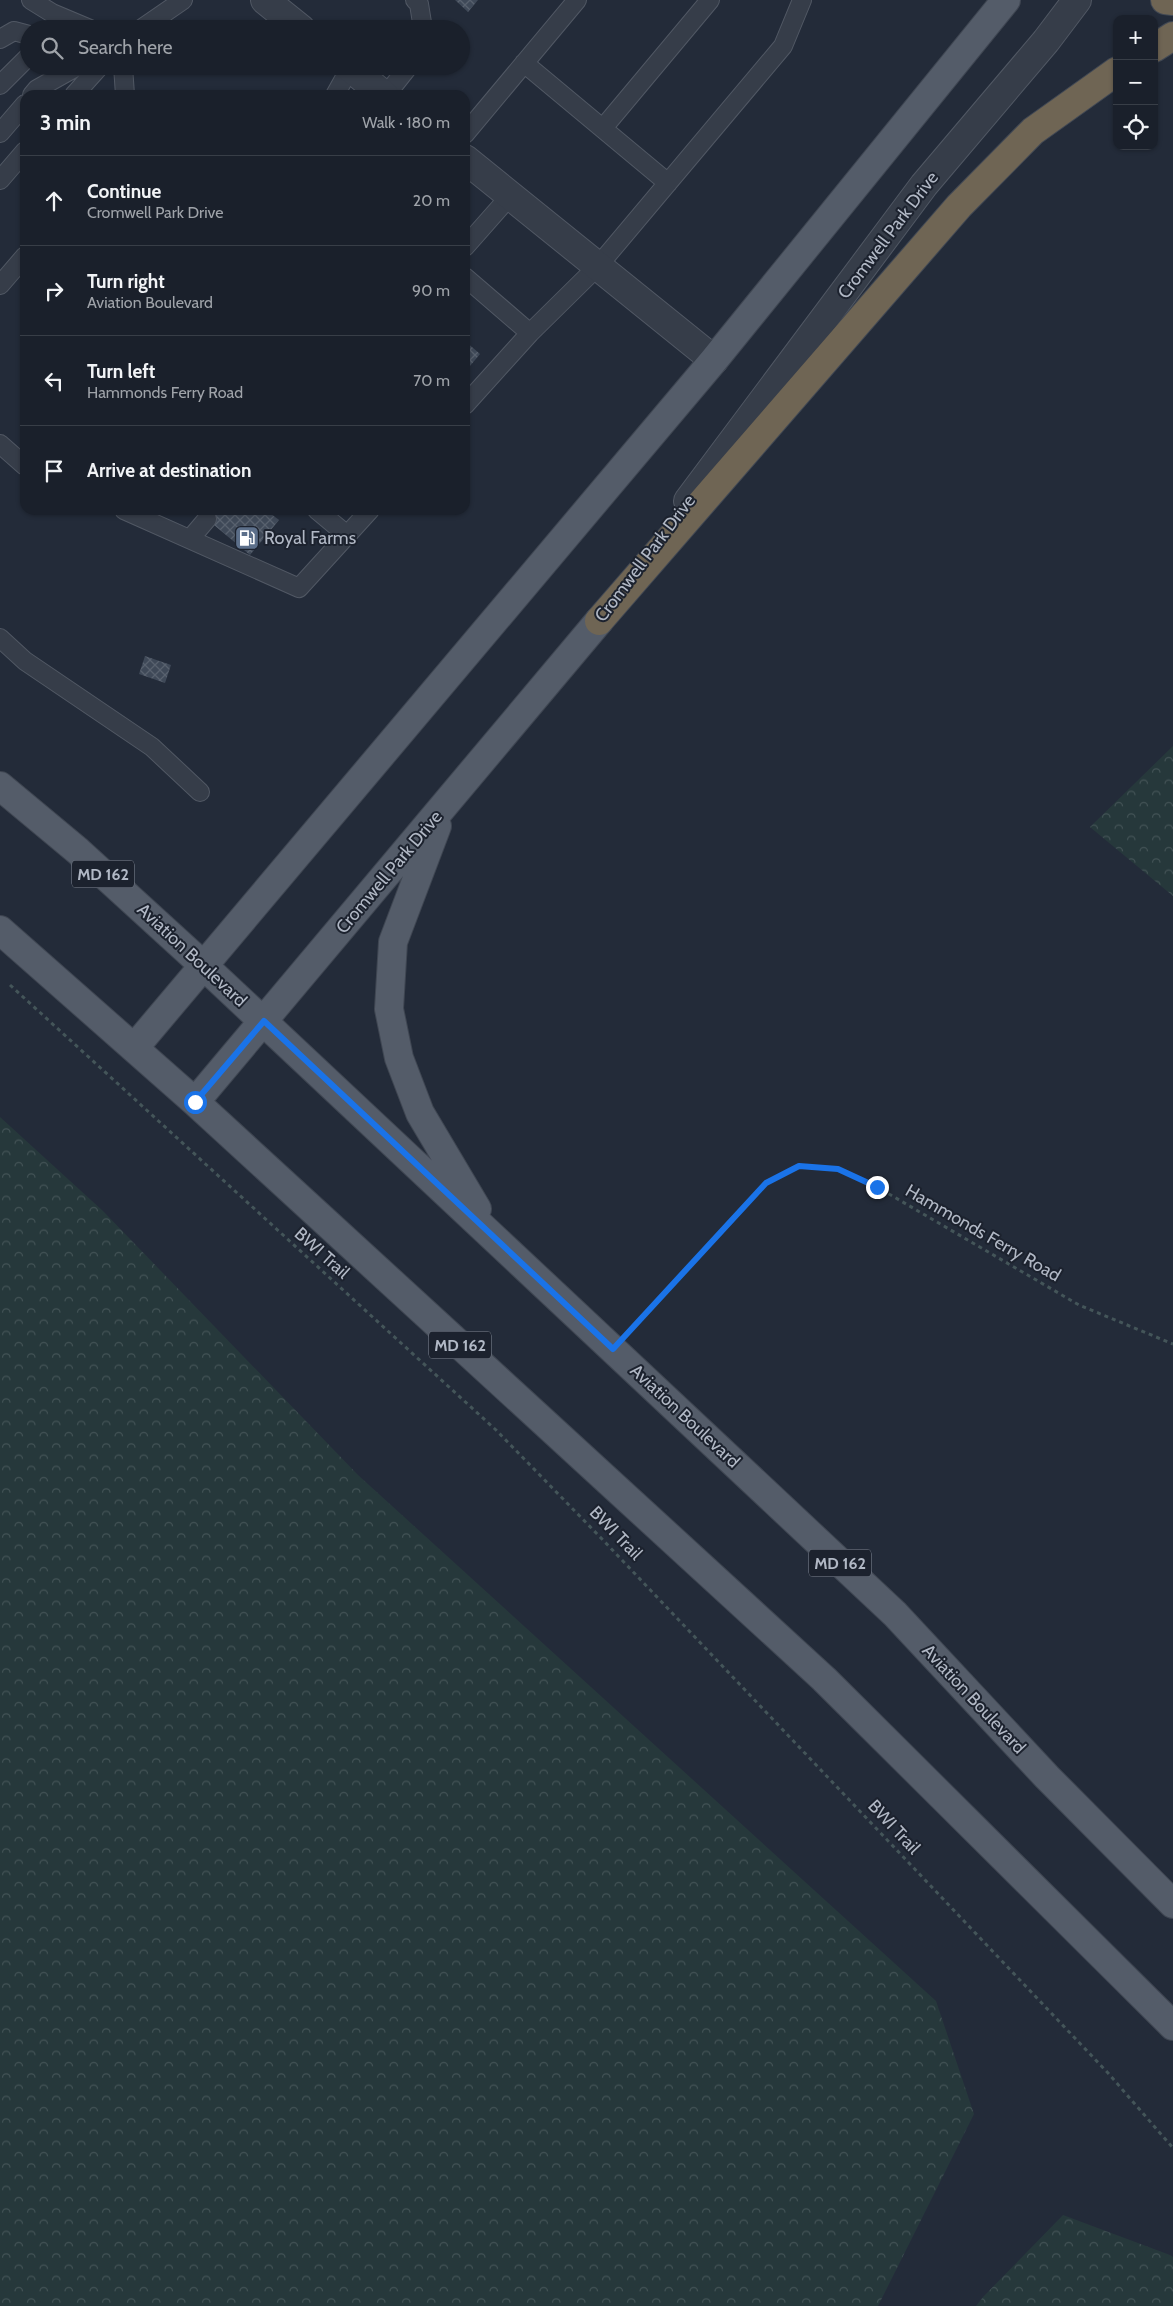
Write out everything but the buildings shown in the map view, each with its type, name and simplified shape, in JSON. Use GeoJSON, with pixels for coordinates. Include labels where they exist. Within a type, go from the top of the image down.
{"type":"FeatureCollection","features":[{"type":"Feature","properties":{"kind":"highway"},"geometry":{"type":"LineString","coordinates":[[1165,0],[1173,1]]}},
{"type":"Feature","properties":{"kind":"highway"},"geometry":{"type":"LineString","coordinates":[[1158,45],[1173,36]]}},
{"type":"Feature","properties":{"kind":"highway"},"geometry":{"type":"LineString","coordinates":[[599,620],[959,206],[1033,131],[1113,75]]}},
{"type":"Feature","properties":{"kind":"main road"},"geometry":{"type":"LineString","coordinates":[[134,1047],[714,360],[1006,0]]}},
{"type":"Feature","properties":{"kind":"main road","name":"Cromwell Park Drive"},"geometry":{"type":"LineString","coordinates":[[195,1102],[599,620]]}},
{"type":"Feature","properties":{"kind":"main road","name":"Aviation Boulevard"},"geometry":{"type":"LineString","coordinates":[[0,786],[78,851],[264,1021],[894,1614],[1047,1776],[1173,1904]]}},
{"type":"Feature","properties":{"kind":"main road"},"geometry":{"type":"LineString","coordinates":[[445,805],[393,942],[389,1009],[398,1058],[420,1113],[493,1236]]}},
{"type":"Feature","properties":{"kind":"main road","name":"MD 162"},"geometry":{"type":"LineString","coordinates":[[0,930],[195,1102],[824,1679],[1172,2024]]}},
{"type":"Feature","properties":{"kind":"street"},"geometry":{"type":"LineString","coordinates":[[265,0],[290,20]]}},
{"type":"Feature","properties":{"kind":"street","name":"Cromwell Park Drive"},"geometry":{"type":"LineString","coordinates":[[599,620],[924,185],[1046,41],[1077,0]]}},
{"type":"Feature","properties":{"kind":"street"},"geometry":{"type":"LineString","coordinates":[[359,75],[379,90]]}},
{"type":"Feature","properties":{"kind":"street"},"geometry":{"type":"LineString","coordinates":[[470,163],[714,360]]}},
{"type":"Feature","properties":{"kind":"lane"},"geometry":{"type":"LineString","coordinates":[[31,0],[52,13],[69,20]]}},
{"type":"Feature","properties":{"kind":"lane"},"geometry":{"type":"LineString","coordinates":[[154,20],[183,0]]}},
{"type":"Feature","properties":{"kind":"lane"},"geometry":{"type":"LineString","coordinates":[[415,0],[419,4],[422,20]]}},
{"type":"Feature","properties":{"kind":"lane"},"geometry":{"type":"LineString","coordinates":[[470,128],[577,0]]}},
{"type":"Feature","properties":{"kind":"lane"},"geometry":{"type":"LineString","coordinates":[[603,128],[710,0]]}},
{"type":"Feature","properties":{"kind":"lane"},"geometry":{"type":"LineString","coordinates":[[470,396],[598,266],[783,46],[802,0]]}},
{"type":"Feature","properties":{"kind":"lane"},"geometry":{"type":"LineString","coordinates":[[0,39],[14,31],[20,33]]}},
{"type":"Feature","properties":{"kind":"lane"},"geometry":{"type":"LineString","coordinates":[[524,63],[668,182]]}},
{"type":"Feature","properties":{"kind":"lane"},"geometry":{"type":"LineString","coordinates":[[0,85],[20,65]]}},
{"type":"Feature","properties":{"kind":"lane"},"geometry":{"type":"LineString","coordinates":[[36,90],[62,75]]}},
{"type":"Feature","properties":{"kind":"lane"},"geometry":{"type":"LineString","coordinates":[[78,90],[92,75]]}},
{"type":"Feature","properties":{"kind":"lane"},"geometry":{"type":"LineString","coordinates":[[123,75],[124,90]]}},
{"type":"Feature","properties":{"kind":"lane"},"geometry":{"type":"LineString","coordinates":[[338,90],[345,75]]}},
{"type":"Feature","properties":{"kind":"lane"},"geometry":{"type":"LineString","coordinates":[[389,90],[401,75]]}},
{"type":"Feature","properties":{"kind":"lane"},"geometry":{"type":"LineString","coordinates":[[0,133],[20,110]]}},
{"type":"Feature","properties":{"kind":"lane"},"geometry":{"type":"LineString","coordinates":[[0,180],[20,157]]}},
{"type":"Feature","properties":{"kind":"lane"},"geometry":{"type":"LineString","coordinates":[[470,241],[510,196]]}},
{"type":"Feature","properties":{"kind":"lane"},"geometry":{"type":"LineString","coordinates":[[0,284],[20,262]]}},
{"type":"Feature","properties":{"kind":"lane"},"geometry":{"type":"LineString","coordinates":[[470,281],[530,333]]}},
{"type":"Feature","properties":{"kind":"lane"},"geometry":{"type":"LineString","coordinates":[[0,444],[20,457]]}},
{"type":"Feature","properties":{"kind":"lane"},"geometry":{"type":"LineString","coordinates":[[153,515],[190,539],[299,588],[365,515]]}},
{"type":"Feature","properties":{"kind":"lane"},"geometry":{"type":"LineString","coordinates":[[323,515],[347,535]]}},
{"type":"Feature","properties":{"kind":"lane"},"geometry":{"type":"LineString","coordinates":[[190,539],[207,519]]}},
{"type":"Feature","properties":{"kind":"lane"},"geometry":{"type":"LineString","coordinates":[[0,638],[26,661],[152,747],[200,792]]}},
{"type":"Feature","properties":{"kind":"path","name":"BWI Trail"},"geometry":{"type":"LineString","coordinates":[[7,983],[496,1430],[602,1539],[1108,2073],[1173,2148]]}},
{"type":"Feature","properties":{"kind":"path","name":"Hammonds Ferry Road"},"geometry":{"type":"LineString","coordinates":[[613,1349],[766,1183],[799,1166],[838,1169],[877,1187],[1079,1305],[1173,1344]]}},
{"type":"Feature","properties":{"kind":"green space"},"geometry":{"type":"Polygon","coordinates":[[[1173,746],[1173,896],[1090,827],[1173,746]]]}},
{"type":"Feature","properties":{"kind":"green space"},"geometry":{"type":"Polygon","coordinates":[[[0,1117],[103,1211],[358,1475],[936,2001],[974,2114],[878,2306],[0,2306],[0,1117]]]}},
{"type":"Feature","properties":{"kind":"green space"},"geometry":{"type":"Polygon","coordinates":[[[1063,2215],[1173,2257],[1173,2306],[976,2306],[1063,2215]]]}},
{"type":"Feature","properties":{"kind":"place","name":"Royal Farms"},"geometry":{"type":"Point","coordinates":[247,538]}},
{"type":"Feature","properties":{"kind":"route"},"geometry":{"type":"LineString","coordinates":[[195,1102],[264,1021],[613,1349],[766,1183],[799,1166],[838,1169],[877,1187]]}}]}
